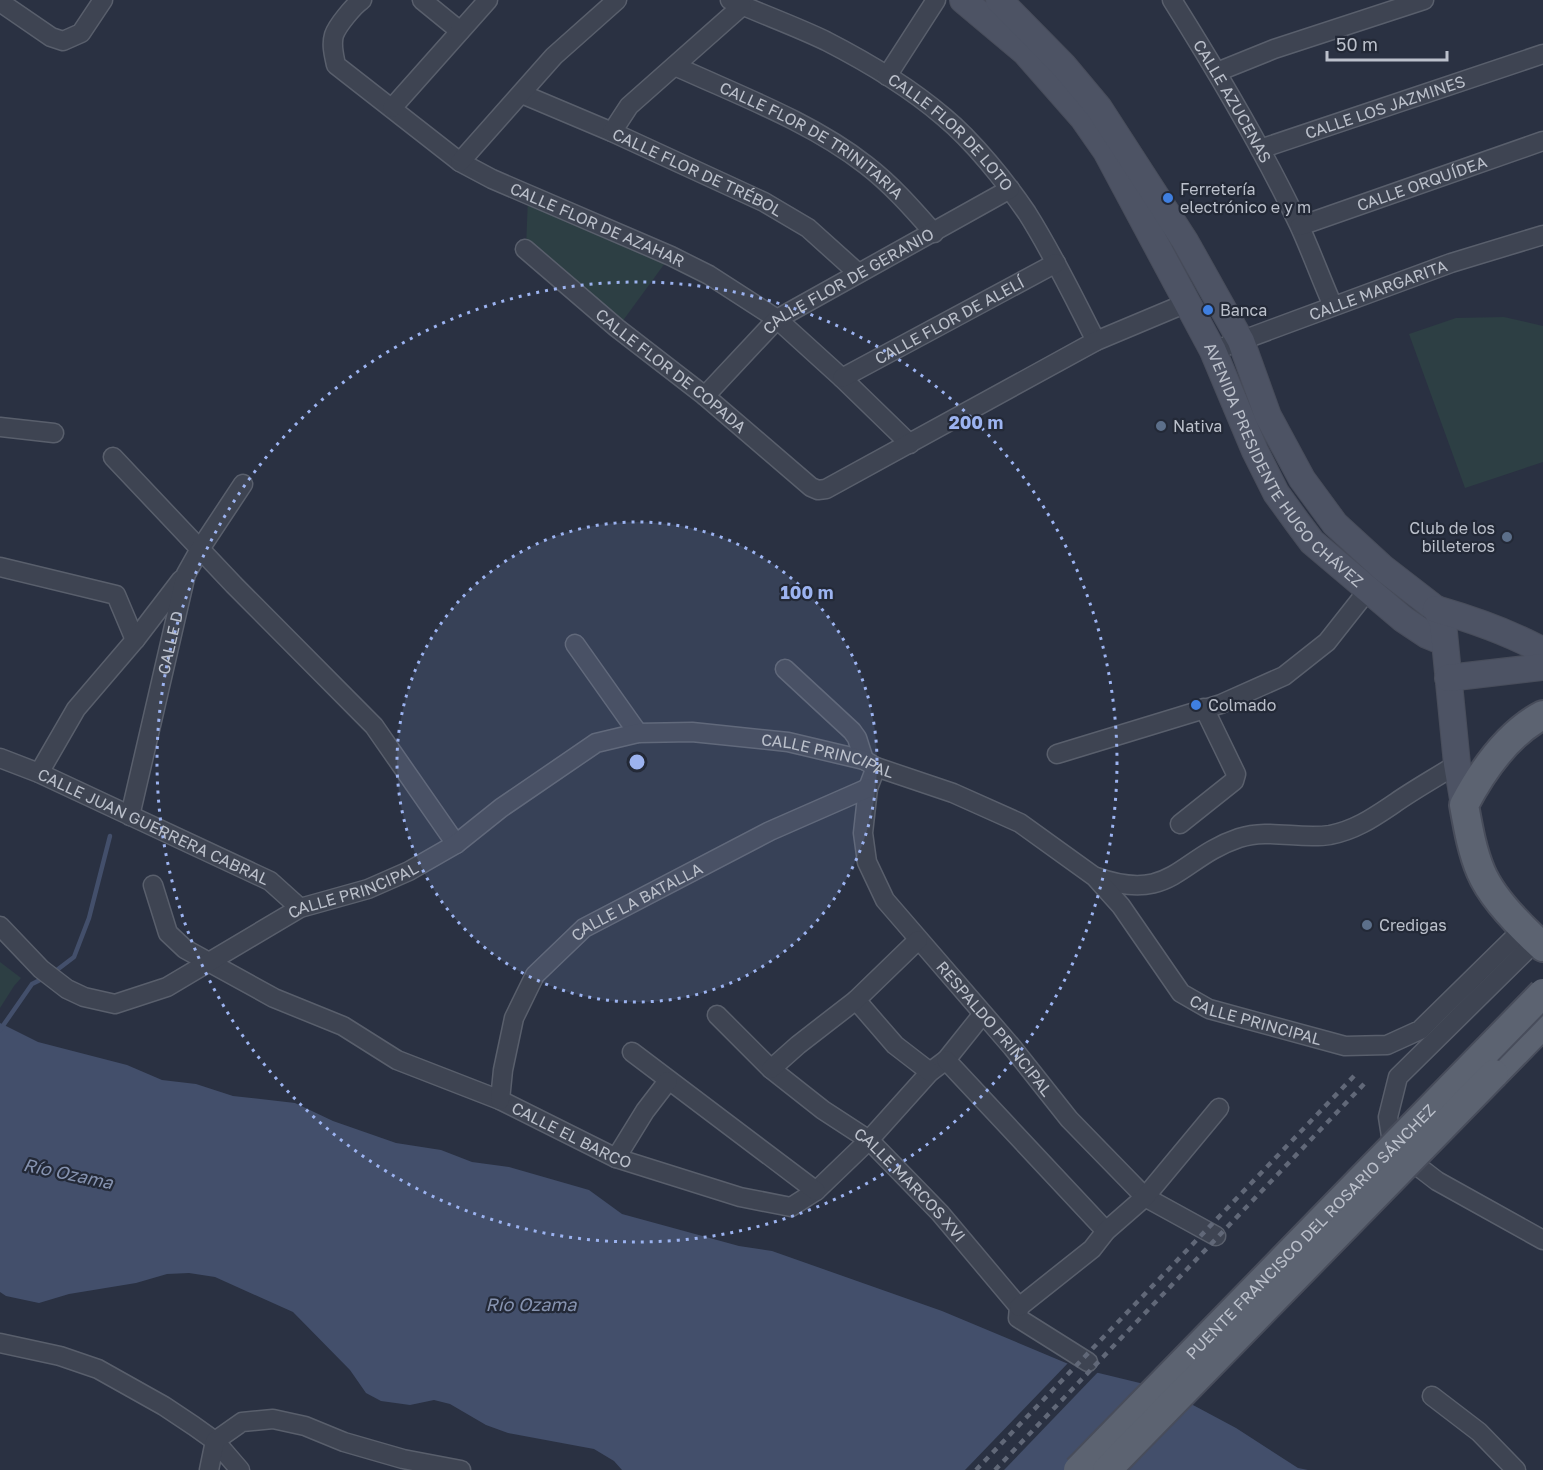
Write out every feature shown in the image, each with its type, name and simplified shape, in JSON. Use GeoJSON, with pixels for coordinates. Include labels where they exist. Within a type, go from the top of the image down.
{"type":"FeatureCollection","features":[{"type":"Feature","properties":{"kind":"main road","name":"AVENIDA PRESIDENTE HUGO CHÁVEZ"},"geometry":{"type":"LineString","coordinates":[[963,0],[1025,52],[1083,118],[1106,151],[1189,302],[1276,493],[1312,542],[1419,630],[1444,642]]}},
{"type":"Feature","properties":{"kind":"main road","name":"AVENIDA PRESIDENTE HUGO CHÁVEZ"},"geometry":{"type":"LineString","coordinates":[[999,0],[1063,65],[1099,108],[1185,241],[1242,341],[1268,416],[1302,479],[1335,524],[1383,568],[1437,609],[1503,630],[1543,651]]}},
{"type":"Feature","properties":{"kind":"main road"},"geometry":{"type":"LineString","coordinates":[[1437,609],[1443,622],[1457,764],[1476,860],[1482,875],[1508,910],[1534,939]]}},
{"type":"Feature","properties":{"kind":"main road"},"geometry":{"type":"LineString","coordinates":[[1448,678],[1543,667]]}},
{"type":"Feature","properties":{"kind":"main road"},"geometry":{"type":"LineString","coordinates":[[1464,805],[1474,786],[1499,753],[1516,735],[1543,715]]}},
{"type":"Feature","properties":{"kind":"main road","name":"PUENTE FRANCISCO DEL ROSARIO SÁNCHEZ"},"geometry":{"type":"LineString","coordinates":[[1078,1470],[1543,993]]}},
{"type":"Feature","properties":{"kind":"main road","name":"PUENTE FRANCISCO DEL ROSARIO SÁNCHEZ"},"geometry":{"type":"LineString","coordinates":[[1107,1470],[1494,1074],[1531,1050],[1543,1024]]}},
{"type":"Feature","properties":{"kind":"street"},"geometry":{"type":"LineString","coordinates":[[0,2],[51,37],[63,41],[81,33],[103,0]]}},
{"type":"Feature","properties":{"kind":"street","name":"CALLE FLOR DE AZAHAR"},"geometry":{"type":"LineString","coordinates":[[362,0],[356,4],[334,33],[333,50],[336,65],[460,162],[492,179],[710,275],[777,319],[910,444]]}},
{"type":"Feature","properties":{"kind":"street"},"geometry":{"type":"LineString","coordinates":[[422,0],[460,31]]}},
{"type":"Feature","properties":{"kind":"street"},"geometry":{"type":"LineString","coordinates":[[392,108],[488,0]]}},
{"type":"Feature","properties":{"kind":"street"},"geometry":{"type":"LineString","coordinates":[[460,162],[554,56],[617,0]]}},
{"type":"Feature","properties":{"kind":"street"},"geometry":{"type":"LineString","coordinates":[[887,76],[936,0]]}},
{"type":"Feature","properties":{"kind":"street","name":"CALLE AZUCENAS"},"geometry":{"type":"LineString","coordinates":[[1172,0],[1217,72],[1260,149],[1300,226],[1333,306]]}},
{"type":"Feature","properties":{"kind":"street"},"geometry":{"type":"LineString","coordinates":[[1217,72],[1274,49],[1424,0]]}},
{"type":"Feature","properties":{"kind":"street"},"geometry":{"type":"LineString","coordinates":[[612,132],[629,106],[675,66],[736,3]]}},
{"type":"Feature","properties":{"kind":"street","name":"CALLE FLOR DE LOTO"},"geometry":{"type":"LineString","coordinates":[[736,3],[826,41],[887,76],[945,117],[1010,189],[1027,213],[1056,263],[1096,341]]}},
{"type":"Feature","properties":{"kind":"street","name":"CALLE LOS JAZMINES"},"geometry":{"type":"LineString","coordinates":[[1260,149],[1543,54]]}},
{"type":"Feature","properties":{"kind":"street","name":"CALLE FLOR DE TRINITARIA"},"geometry":{"type":"LineString","coordinates":[[675,66],[792,120],[843,148],[899,193],[934,233]]}},
{"type":"Feature","properties":{"kind":"street","name":"CALLE FLOR DE TRÉBOL"},"geometry":{"type":"LineString","coordinates":[[522,94],[754,197],[808,228],[858,273]]}},
{"type":"Feature","properties":{"kind":"street","name":"CALLE ORQUÍDEA"},"geometry":{"type":"LineString","coordinates":[[1300,226],[1543,141]]}},
{"type":"Feature","properties":{"kind":"street","name":"CALLE FLOR DE GERANIO"},"geometry":{"type":"LineString","coordinates":[[705,396],[777,319],[1010,189]]}},
{"type":"Feature","properties":{"kind":"street","name":"CALLE MARGARITA"},"geometry":{"type":"LineString","coordinates":[[1213,351],[1451,264],[1543,235]]}},
{"type":"Feature","properties":{"kind":"street","name":"CALLE FLOR DE COPADA"},"geometry":{"type":"LineString","coordinates":[[525,249],[617,328],[705,396],[811,487],[818,490],[826,489],[910,444]]}},
{"type":"Feature","properties":{"kind":"street","name":"CALLE FLOR DE ALELÍ"},"geometry":{"type":"LineString","coordinates":[[842,378],[1056,263]]}},
{"type":"Feature","properties":{"kind":"street"},"geometry":{"type":"LineString","coordinates":[[910,444],[1096,341],[1189,302]]}},
{"type":"Feature","properties":{"kind":"street"},"geometry":{"type":"LineString","coordinates":[[0,427],[54,433]]}},
{"type":"Feature","properties":{"kind":"street"},"geometry":{"type":"LineString","coordinates":[[113,457],[374,726],[456,844]]}},
{"type":"Feature","properties":{"kind":"street","name":"CALLE D"},"geometry":{"type":"LineString","coordinates":[[130,816],[186,574],[243,484]]}},
{"type":"Feature","properties":{"kind":"street"},"geometry":{"type":"LineString","coordinates":[[0,567],[116,595],[135,640]]}},
{"type":"Feature","properties":{"kind":"street"},"geometry":{"type":"LineString","coordinates":[[39,773],[76,709],[135,640],[186,574]]}},
{"type":"Feature","properties":{"kind":"street"},"geometry":{"type":"LineString","coordinates":[[1057,754],[1221,704],[1284,676],[1327,642],[1368,590]]}},
{"type":"Feature","properties":{"kind":"street"},"geometry":{"type":"LineString","coordinates":[[575,644],[638,733]]}},
{"type":"Feature","properties":{"kind":"street"},"geometry":{"type":"LineString","coordinates":[[784,669],[852,731],[870,763]]}},
{"type":"Feature","properties":{"kind":"street"},"geometry":{"type":"LineString","coordinates":[[1180,824],[1234,781],[1236,774],[1204,708]]}},
{"type":"Feature","properties":{"kind":"street","name":"CALLE PRINCIPAL"},"geometry":{"type":"LineString","coordinates":[[0,926],[41,969],[67,988],[84,997],[115,1004],[167,987],[300,908],[368,889],[409,871],[456,844],[501,808],[596,743],[638,733],[692,732],[788,742],[870,763],[953,793],[1020,823],[1095,877],[1121,906],[1181,993],[1209,1009],[1345,1046],[1387,1045],[1420,1030],[1534,939]]}},
{"type":"Feature","properties":{"kind":"street","name":"CALLE JUAN GUERRERA CABRAL"},"geometry":{"type":"LineString","coordinates":[[0,758],[39,773],[270,881],[300,908]]}},
{"type":"Feature","properties":{"kind":"street","name":"RESPALDO PRINCIPAL"},"geometry":{"type":"LineString","coordinates":[[870,763],[863,833],[867,862],[885,900],[1012,1047],[1070,1119],[1145,1197],[1216,1236]]}},
{"type":"Feature","properties":{"kind":"street"},"geometry":{"type":"LineString","coordinates":[[1095,877],[1125,885],[1152,884],[1178,874],[1212,850],[1243,837],[1276,833],[1324,836],[1348,830],[1371,820],[1457,764]]}},
{"type":"Feature","properties":{"kind":"street","name":"CALLE LA BATALLA"},"geometry":{"type":"LineString","coordinates":[[500,1100],[503,1070],[514,1018],[535,975],[584,928],[771,831],[868,789]]}},
{"type":"Feature","properties":{"kind":"street","name":"CALLE EL BARCO"},"geometry":{"type":"LineString","coordinates":[[153,885],[168,933],[185,949],[274,998],[343,1026],[397,1060],[500,1100],[616,1158],[740,1197],[791,1207],[816,1191],[869,1140],[930,1072],[946,1060],[982,1014]]}},
{"type":"Feature","properties":{"kind":"street"},"geometry":{"type":"LineString","coordinates":[[1534,939],[1398,1077],[1388,1117],[1392,1136],[1411,1161],[1437,1181],[1543,1240]]}},
{"type":"Feature","properties":{"kind":"street"},"geometry":{"type":"LineString","coordinates":[[771,1069],[856,1000],[918,940]]}},
{"type":"Feature","properties":{"kind":"street"},"geometry":{"type":"LineString","coordinates":[[856,1000],[895,1045],[930,1072]]}},
{"type":"Feature","properties":{"kind":"street","name":"CALLE MARCOS XVI"},"geometry":{"type":"LineString","coordinates":[[717,1016],[771,1069],[823,1110],[869,1140],[940,1213],[1019,1307],[1018,1318],[1088,1362]]}},
{"type":"Feature","properties":{"kind":"street"},"geometry":{"type":"LineString","coordinates":[[632,1052],[816,1191]]}},
{"type":"Feature","properties":{"kind":"street"},"geometry":{"type":"LineString","coordinates":[[946,1060],[1107,1231]]}},
{"type":"Feature","properties":{"kind":"street"},"geometry":{"type":"LineString","coordinates":[[616,1158],[645,1111],[668,1081]]}},
{"type":"Feature","properties":{"kind":"street"},"geometry":{"type":"LineString","coordinates":[[1019,1307],[1092,1249],[1107,1231],[1145,1197],[1219,1108]]}},
{"type":"Feature","properties":{"kind":"street"},"geometry":{"type":"LineString","coordinates":[[0,1343],[60,1356],[98,1369],[164,1406],[215,1441],[240,1470]]}},
{"type":"Feature","properties":{"kind":"street"},"geometry":{"type":"LineString","coordinates":[[1432,1396],[1479,1432],[1516,1470]]}},
{"type":"Feature","properties":{"kind":"street"},"geometry":{"type":"LineString","coordinates":[[209,1470],[215,1441],[242,1422],[273,1419],[305,1426],[344,1442],[403,1459],[461,1470]]}},
{"type":"Feature","properties":{"kind":"shaded area"},"geometry":{"type":"Polygon","coordinates":[[[528,197],[668,259],[619,326],[526,248],[528,197]]]}},
{"type":"Feature","properties":{"kind":"shaded area"},"geometry":{"type":"Polygon","coordinates":[[[1504,317],[1543,326],[1543,462],[1465,488],[1409,334],[1456,318],[1504,317]]]}},
{"type":"Feature","properties":{"kind":"shaded area"},"geometry":{"type":"Polygon","coordinates":[[[0,962],[21,978],[0,1008],[0,962]]]}},
{"type":"Feature","properties":{"kind":"water","name":"Río Ozama"},"geometry":{"type":"Polygon","coordinates":[[[0,1023],[38,1042],[127,1065],[162,1080],[196,1084],[233,1096],[295,1103],[333,1121],[396,1143],[441,1150],[472,1162],[509,1167],[589,1190],[622,1214],[739,1246],[772,1251],[942,1311],[1078,1368],[1144,1384],[1178,1397],[1236,1428],[1298,1468],[1308,1470],[622,1470],[614,1461],[594,1449],[508,1433],[486,1425],[450,1404],[434,1400],[410,1405],[381,1401],[366,1393],[350,1370],[293,1312],[215,1277],[189,1273],[167,1274],[136,1283],[69,1294],[39,1303],[6,1296],[0,1292],[0,1023]]]}},
{"type":"Feature","properties":{"kind":"pier"},"geometry":{"type":"Polygon","coordinates":[[[1070,1361],[1100,1370],[1004,1470],[965,1470],[1070,1361]]]}},
{"type":"Feature","properties":{"kind":"waterway"},"geometry":{"type":"LineString","coordinates":[[53,973],[74,957],[89,918],[110,836]]}},
{"type":"Feature","properties":{"kind":"waterway"},"geometry":{"type":"LineString","coordinates":[[0,1030],[32,984],[46,977]]}},
{"type":"Feature","properties":{"kind":"railway"},"geometry":{"type":"LineString","coordinates":[[976,1470],[1355,1075]]}},
{"type":"Feature","properties":{"kind":"railway"},"geometry":{"type":"LineString","coordinates":[[995,1470],[1365,1083]]}},
{"type":"Feature","properties":{"kind":"place","name":"Ferretería electrónico e y m"},"geometry":{"type":"Point","coordinates":[1168,198]}},
{"type":"Feature","properties":{"kind":"place","name":"Banca"},"geometry":{"type":"Point","coordinates":[1208,310]}},
{"type":"Feature","properties":{"kind":"place","name":"Nativa"},"geometry":{"type":"Point","coordinates":[1161,426]}},
{"type":"Feature","properties":{"kind":"place","name":"Club de los billeteros"},"geometry":{"type":"Point","coordinates":[1507,537]}},
{"type":"Feature","properties":{"kind":"place","name":"Colmado"},"geometry":{"type":"Point","coordinates":[1196,705]}},
{"type":"Feature","properties":{"kind":"place","name":"Credigas"},"geometry":{"type":"Point","coordinates":[1367,925]}}]}
